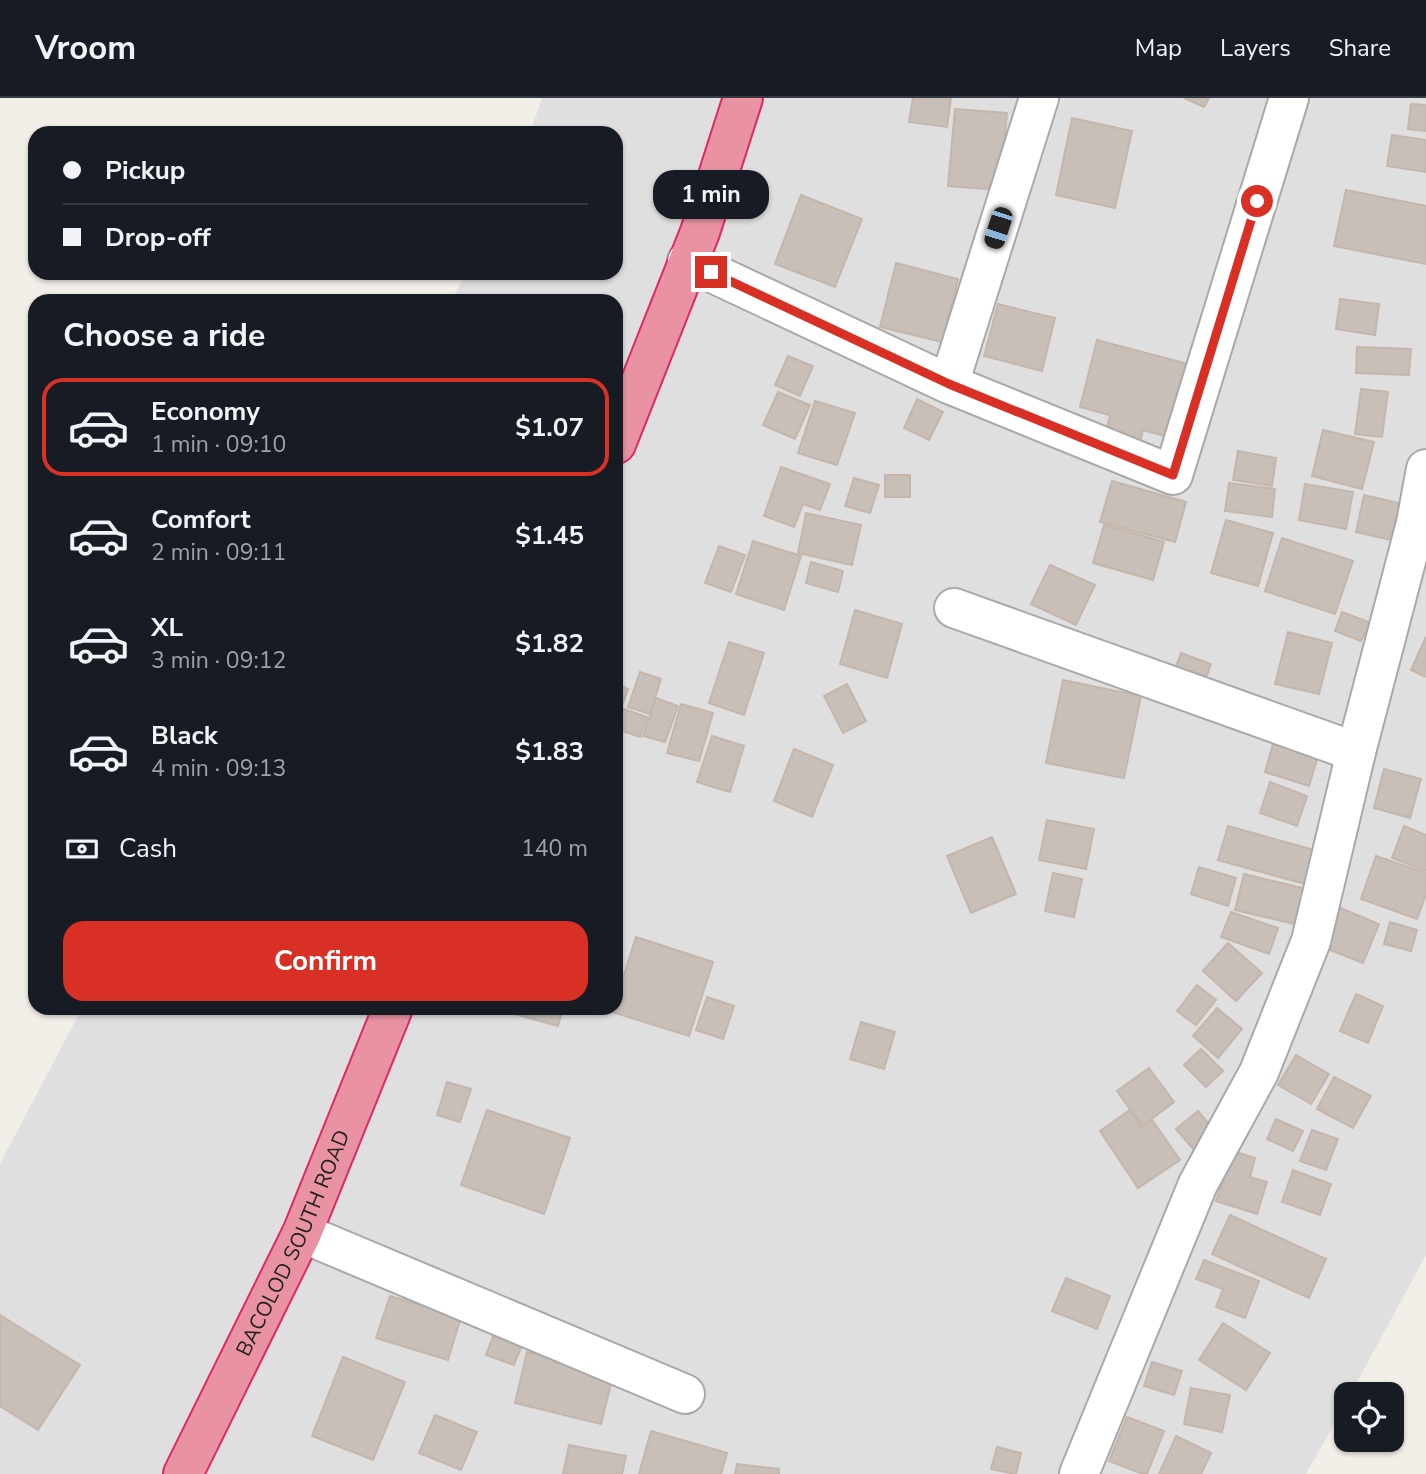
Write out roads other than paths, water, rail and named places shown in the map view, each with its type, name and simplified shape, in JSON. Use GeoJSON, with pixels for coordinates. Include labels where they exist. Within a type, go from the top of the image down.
{"type":"FeatureCollection","features":[{"type":"Feature","properties":{"kind":"highway"},"geometry":{"type":"LineString","coordinates":[[623,426],[700,232],[743,98]]}},
{"type":"Feature","properties":{"kind":"highway","name":"BACOLOD SOUTH ROAD"},"geometry":{"type":"LineString","coordinates":[[183,1474],[302,1233],[390,1015]]}},
{"type":"Feature","properties":{"kind":"street"},"geometry":{"type":"LineString","coordinates":[[949,384],[1039,98]]}},
{"type":"Feature","properties":{"kind":"street"},"geometry":{"type":"LineString","coordinates":[[687,261],[949,384],[1173,475],[1289,98]]}},
{"type":"Feature","properties":{"kind":"street"},"geometry":{"type":"LineString","coordinates":[[1079,1474],[1198,1184],[1259,1072],[1311,941],[1356,752],[1416,523],[1426,469]]}},
{"type":"Feature","properties":{"kind":"street"},"geometry":{"type":"LineString","coordinates":[[954,608],[1356,752]]}},
{"type":"Feature","properties":{"kind":"street"},"geometry":{"type":"LineString","coordinates":[[302,1233],[685,1394]]}}]}
